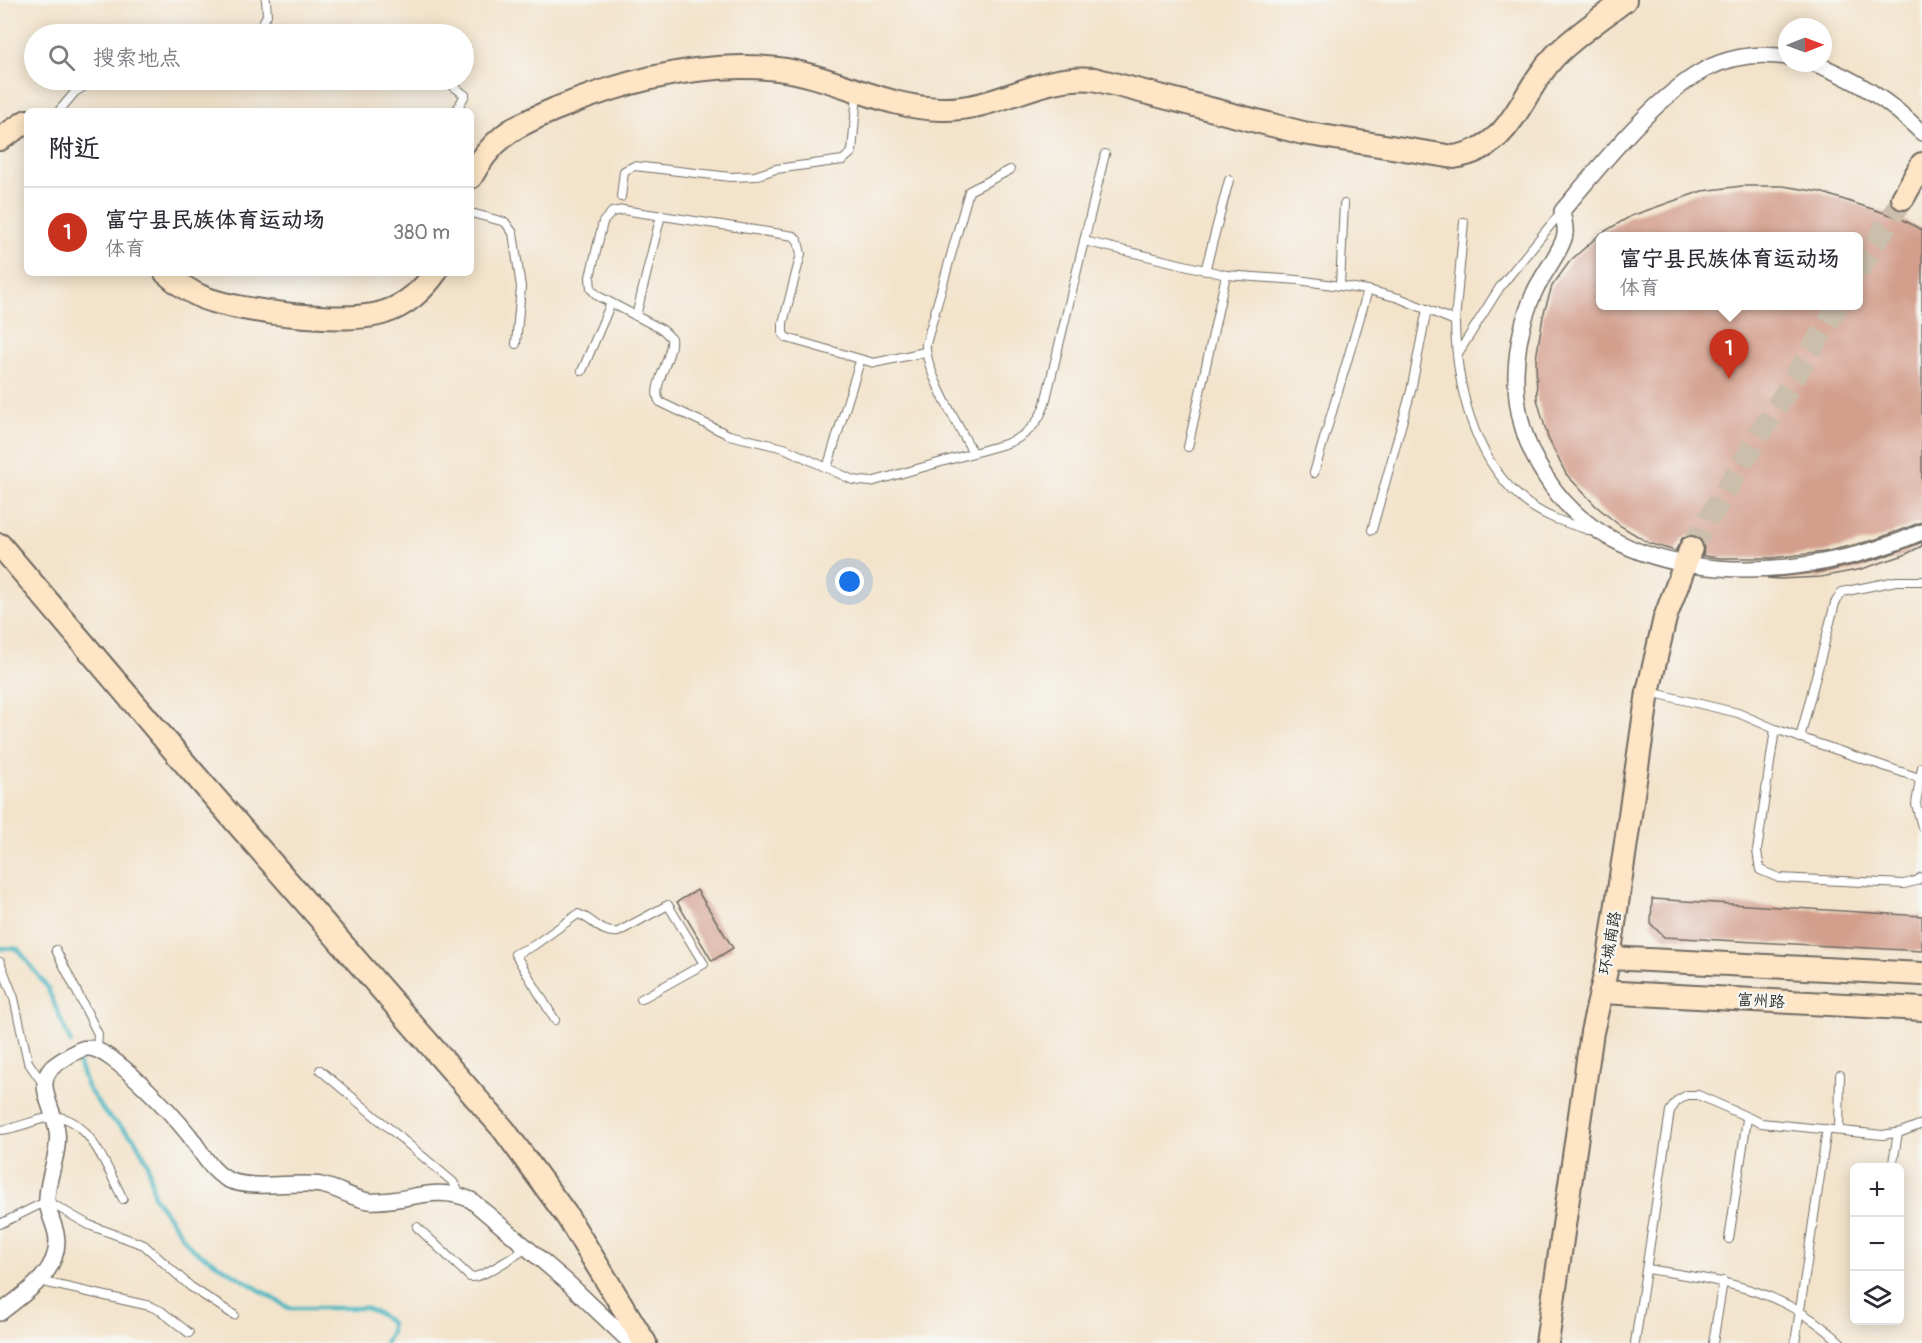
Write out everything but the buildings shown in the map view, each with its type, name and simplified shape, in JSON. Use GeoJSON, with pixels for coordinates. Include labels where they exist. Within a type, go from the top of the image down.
{"type":"FeatureCollection","features":[{"type":"Feature","properties":{"kind":"main road"},"geometry":{"type":"LineString","coordinates":[[474,173],[495,145],[516,128],[582,98],[618,85],[698,71],[752,67],[805,74],[912,106],[953,110],[993,103],[1059,80],[1094,79],[1303,133],[1454,157],[1477,151],[1498,138],[1552,60],[1625,0]]}},
{"type":"Feature","properties":{"kind":"main road"},"geometry":{"type":"LineString","coordinates":[[0,139],[24,123]]}},
{"type":"Feature","properties":{"kind":"main road"},"geometry":{"type":"LineString","coordinates":[[1903,198],[1922,165]]}},
{"type":"Feature","properties":{"kind":"main road"},"geometry":{"type":"LineString","coordinates":[[170,276],[192,292],[216,302],[296,314],[356,317],[393,309],[415,295],[432,276]]}},
{"type":"Feature","properties":{"kind":"main road"},"geometry":{"type":"LineString","coordinates":[[0,545],[189,768],[504,1130],[573,1225],[645,1343]]}},
{"type":"Feature","properties":{"kind":"main road","name":"环城南路"},"geometry":{"type":"LineString","coordinates":[[1546,1343],[1592,1032],[1609,958],[1648,692],[1665,618],[1687,556]]}},
{"type":"Feature","properties":{"kind":"main road"},"geometry":{"type":"LineString","coordinates":[[1609,958],[1922,974]]}},
{"type":"Feature","properties":{"kind":"main road","name":"富州路"},"geometry":{"type":"LineString","coordinates":[[1601,992],[1922,1009]]}},
{"type":"Feature","properties":{"kind":"street"},"geometry":{"type":"LineString","coordinates":[[1778,57],[1742,57],[1707,68],[1691,79],[1640,124],[1562,211],[1565,226],[1563,242],[1542,276],[1521,333],[1516,372],[1518,411],[1529,448],[1548,481],[1572,511],[1605,536],[1644,552],[1687,556],[1741,569],[1799,566],[1856,555],[1922,532]]}},
{"type":"Feature","properties":{"kind":"street"},"geometry":{"type":"LineString","coordinates":[[1832,72],[1855,82],[1883,100],[1922,133]]}},
{"type":"Feature","properties":{"kind":"street"},"geometry":{"type":"LineString","coordinates":[[0,1313],[49,1270],[57,1241],[47,1201],[57,1151],[55,1117],[45,1086],[46,1074],[52,1066],[82,1049],[97,1049],[110,1057],[168,1110],[214,1169],[228,1180],[246,1184],[324,1186],[368,1201],[436,1192],[462,1196],[471,1200],[527,1248],[631,1343]]}},
{"type":"Feature","properties":{"kind":"lane"},"geometry":{"type":"LineString","coordinates":[[262,24],[267,15],[266,0]]}},
{"type":"Feature","properties":{"kind":"lane"},"geometry":{"type":"LineString","coordinates":[[62,108],[78,90]]}},
{"type":"Feature","properties":{"kind":"lane"},"geometry":{"type":"LineString","coordinates":[[458,90],[465,95],[458,108]]}},
{"type":"Feature","properties":{"kind":"lane"},"geometry":{"type":"LineString","coordinates":[[621,197],[624,171],[634,166],[743,177],[849,158],[852,152],[857,90]]}},
{"type":"Feature","properties":{"kind":"lane"},"geometry":{"type":"LineString","coordinates":[[925,352],[882,363],[860,361],[791,340],[783,334],[783,323],[801,254],[801,247],[794,236],[623,210],[606,216],[590,283],[594,293],[663,330],[671,338],[671,351],[657,392],[660,402],[729,435],[784,448],[853,480],[871,482],[1019,438],[1031,429],[1040,417],[1105,154]]}},
{"type":"Feature","properties":{"kind":"lane"},"geometry":{"type":"LineString","coordinates":[[973,453],[930,368],[925,352],[927,336],[969,190],[1010,170]]}},
{"type":"Feature","properties":{"kind":"lane"},"geometry":{"type":"LineString","coordinates":[[1205,271],[1229,180]]}},
{"type":"Feature","properties":{"kind":"lane"},"geometry":{"type":"LineString","coordinates":[[1340,285],[1344,204]]}},
{"type":"Feature","properties":{"kind":"lane"},"geometry":{"type":"LineString","coordinates":[[1456,355],[1500,286],[1562,211]]}},
{"type":"Feature","properties":{"kind":"lane"},"geometry":{"type":"LineString","coordinates":[[474,214],[505,222],[513,233],[521,288],[516,344]]}},
{"type":"Feature","properties":{"kind":"lane"},"geometry":{"type":"LineString","coordinates":[[636,316],[661,215]]}},
{"type":"Feature","properties":{"kind":"lane"},"geometry":{"type":"LineString","coordinates":[[1464,222],[1455,321],[1456,355],[1465,399],[1478,436],[1495,470],[1522,499],[1554,519],[1605,536]]}},
{"type":"Feature","properties":{"kind":"lane"},"geometry":{"type":"LineString","coordinates":[[1084,241],[1226,275],[1340,285],[1368,290],[1427,309],[1455,321]]}},
{"type":"Feature","properties":{"kind":"lane"},"geometry":{"type":"LineString","coordinates":[[1188,447],[1226,275]]}},
{"type":"Feature","properties":{"kind":"lane"},"geometry":{"type":"LineString","coordinates":[[1314,473],[1368,290]]}},
{"type":"Feature","properties":{"kind":"lane"},"geometry":{"type":"LineString","coordinates":[[582,371],[611,303]]}},
{"type":"Feature","properties":{"kind":"lane"},"geometry":{"type":"LineString","coordinates":[[1372,531],[1411,391],[1427,309]]}},
{"type":"Feature","properties":{"kind":"lane"},"geometry":{"type":"LineString","coordinates":[[827,468],[860,361]]}},
{"type":"Feature","properties":{"kind":"lane"},"geometry":{"type":"LineString","coordinates":[[1800,738],[1835,603],[1842,592],[1896,581],[1922,581]]}},
{"type":"Feature","properties":{"kind":"lane"},"geometry":{"type":"LineString","coordinates":[[1648,692],[1738,713],[1800,738],[1919,778]]}},
{"type":"Feature","properties":{"kind":"lane"},"geometry":{"type":"LineString","coordinates":[[1775,729],[1757,851],[1760,870],[1779,878],[1904,884],[1922,877]]}},
{"type":"Feature","properties":{"kind":"lane"},"geometry":{"type":"LineString","coordinates":[[1922,767],[1916,804],[1922,827]]}},
{"type":"Feature","properties":{"kind":"lane"},"geometry":{"type":"LineString","coordinates":[[555,1020],[515,954],[578,914],[587,917],[601,930],[610,933],[618,932],[668,905],[704,964],[641,999]]}},
{"type":"Feature","properties":{"kind":"lane"},"geometry":{"type":"LineString","coordinates":[[56,950],[98,1034],[97,1049]]}},
{"type":"Feature","properties":{"kind":"lane"},"geometry":{"type":"LineString","coordinates":[[0,962],[14,998],[28,1062],[45,1086]]}},
{"type":"Feature","properties":{"kind":"lane"},"geometry":{"type":"LineString","coordinates":[[320,1070],[453,1182],[462,1196]]}},
{"type":"Feature","properties":{"kind":"lane"},"geometry":{"type":"LineString","coordinates":[[1839,1130],[1840,1075]]}},
{"type":"Feature","properties":{"kind":"lane"},"geometry":{"type":"LineString","coordinates":[[1635,1343],[1670,1111],[1677,1101],[1686,1095],[1698,1095],[1747,1119],[1769,1124],[1883,1135],[1898,1133],[1922,1124]]}},
{"type":"Feature","properties":{"kind":"lane"},"geometry":{"type":"LineString","coordinates":[[0,1130],[55,1117],[73,1121],[88,1134],[123,1199]]}},
{"type":"Feature","properties":{"kind":"lane"},"geometry":{"type":"LineString","coordinates":[[1729,1239],[1747,1119]]}},
{"type":"Feature","properties":{"kind":"lane"},"geometry":{"type":"LineString","coordinates":[[1795,1343],[1827,1129]]}},
{"type":"Feature","properties":{"kind":"lane"},"geometry":{"type":"LineString","coordinates":[[1893,1163],[1898,1133]]}},
{"type":"Feature","properties":{"kind":"lane"},"geometry":{"type":"LineString","coordinates":[[0,1224],[47,1201],[88,1225],[144,1245],[191,1287],[234,1315]]}},
{"type":"Feature","properties":{"kind":"lane"},"geometry":{"type":"LineString","coordinates":[[417,1227],[470,1277],[476,1278],[527,1248]]}},
{"type":"Feature","properties":{"kind":"lane"},"geometry":{"type":"LineString","coordinates":[[1647,1269],[1723,1281],[1760,1291],[1800,1310],[1841,1343]]}},
{"type":"Feature","properties":{"kind":"lane"},"geometry":{"type":"LineString","coordinates":[[39,1281],[150,1306],[161,1311],[189,1333]]}},
{"type":"Feature","properties":{"kind":"lane"},"geometry":{"type":"LineString","coordinates":[[1713,1343],[1723,1281]]}},
{"type":"Feature","properties":{"kind":"waterway"},"geometry":{"type":"LineString","coordinates":[[0,948],[18,949],[47,987],[71,1043]]}},
{"type":"Feature","properties":{"kind":"waterway"},"geometry":{"type":"LineString","coordinates":[[77,1059],[87,1087],[106,1114],[134,1138],[148,1163],[154,1197],[191,1248],[289,1308],[365,1308],[376,1312],[391,1323],[391,1332],[385,1343]]}},
{"type":"Feature","properties":{"kind":"tunnel"},"geometry":{"type":"LineString","coordinates":[[1863,264],[1903,198]]}},
{"type":"Feature","properties":{"kind":"tunnel"},"geometry":{"type":"LineString","coordinates":[[1691,548],[1836,310]]}},
{"type":"Feature","properties":{"kind":"place","name":"富宁县民族体育运动场"},"geometry":{"type":"Point","coordinates":[1729,379]}}]}
